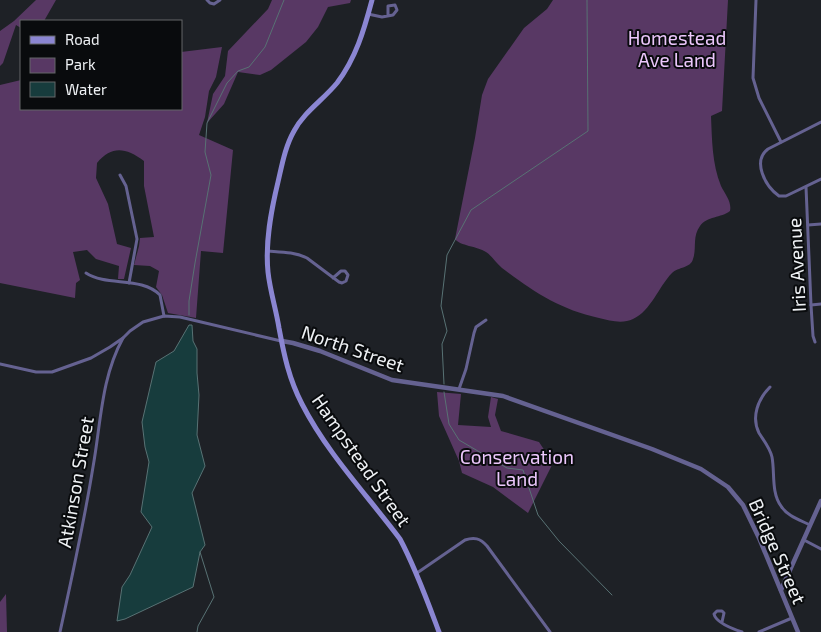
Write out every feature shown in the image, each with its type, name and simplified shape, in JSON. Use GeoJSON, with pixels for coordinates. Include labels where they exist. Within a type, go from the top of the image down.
{"type":"FeatureCollection","features":[{"type":"Feature","properties":{"kind":"main road","name":"Hampstead Street"},"geometry":{"type":"LineString","coordinates":[[372,0],[363,33],[349,65],[336,84],[302,120],[291,137],[286,150],[274,199],[270,225],[268,272],[287,368],[302,405],[326,443],[400,539],[416,573],[439,632]]}},
{"type":"Feature","properties":{"kind":"street"},"geometry":{"type":"LineString","coordinates":[[208,0],[210,4],[214,4],[220,0]]}},
{"type":"Feature","properties":{"kind":"street"},"geometry":{"type":"LineString","coordinates":[[756,0],[753,78],[759,98],[780,142]]}},
{"type":"Feature","properties":{"kind":"street"},"geometry":{"type":"LineString","coordinates":[[368,14],[382,17],[388,15]]}},
{"type":"Feature","properties":{"kind":"street"},"geometry":{"type":"LineString","coordinates":[[821,122],[768,149],[761,156],[759,164],[764,177],[776,194],[782,197],[821,180]]}},
{"type":"Feature","properties":{"kind":"street"},"geometry":{"type":"LineString","coordinates":[[120,175],[126,186],[136,240],[129,284]]}},
{"type":"Feature","properties":{"kind":"street","name":"Iris Avenue"},"geometry":{"type":"LineString","coordinates":[[806,187],[811,305],[815,342]]}},
{"type":"Feature","properties":{"kind":"street"},"geometry":{"type":"LineString","coordinates":[[808,225],[821,224]]}},
{"type":"Feature","properties":{"kind":"street"},"geometry":{"type":"LineString","coordinates":[[268,251],[304,256],[334,278],[340,282],[347,280],[348,276],[342,270],[334,278]]}},
{"type":"Feature","properties":{"kind":"street"},"geometry":{"type":"LineString","coordinates":[[86,273],[95,279],[148,286],[155,291],[162,302],[164,316]]}},
{"type":"Feature","properties":{"kind":"street"},"geometry":{"type":"LineString","coordinates":[[811,305],[821,304]]}},
{"type":"Feature","properties":{"kind":"street","name":"North Street"},"geometry":{"type":"LineString","coordinates":[[0,364],[36,372],[52,372],[91,358],[123,338],[140,324],[164,316],[180,317],[307,346],[392,380],[490,393],[514,399],[652,448],[701,469]]}},
{"type":"Feature","properties":{"kind":"street"},"geometry":{"type":"LineString","coordinates":[[459,390],[476,327],[486,320]]}},
{"type":"Feature","properties":{"kind":"street","name":"Atkinson Street"},"geometry":{"type":"LineString","coordinates":[[60,632],[94,466],[104,386],[116,351],[123,338]]}},
{"type":"Feature","properties":{"kind":"street"},"geometry":{"type":"LineString","coordinates":[[770,387],[764,392],[758,404],[756,427],[772,458],[776,496],[785,511],[810,525]]}},
{"type":"Feature","properties":{"kind":"street","name":"Bridge Street"},"geometry":{"type":"LineString","coordinates":[[701,469],[728,487],[743,505],[756,531],[798,632]]}},
{"type":"Feature","properties":{"kind":"street"},"geometry":{"type":"LineString","coordinates":[[781,590],[821,500]]}},
{"type":"Feature","properties":{"kind":"street"},"geometry":{"type":"LineString","coordinates":[[416,573],[465,540],[472,538],[480,540],[550,632]]}},
{"type":"Feature","properties":{"kind":"street"},"geometry":{"type":"LineString","coordinates":[[803,540],[821,549]]}},
{"type":"Feature","properties":{"kind":"street"},"geometry":{"type":"LineString","coordinates":[[759,632],[792,618]]}},
{"type":"Feature","properties":{"kind":"street"},"geometry":{"type":"LineString","coordinates":[[722,622],[742,632]]}},
{"type":"Feature","properties":{"kind":"green space"},"geometry":{"type":"Polygon","coordinates":[[[36,0],[56,0],[45,20],[20,20],[20,27],[16,25],[3,63],[0,66],[0,31],[14,21],[36,0]]]}},
{"type":"Feature","properties":{"kind":"green space"},"geometry":{"type":"Polygon","coordinates":[[[272,0],[351,0],[350,3],[328,7],[318,27],[306,42],[271,70],[260,75],[238,72],[224,104],[207,123],[213,94],[225,76],[228,51],[268,9],[272,0]]]}},
{"type":"Feature","properties":{"kind":"green space","name":"Homestead Ave Land"},"geometry":{"type":"Polygon","coordinates":[[[553,0],[728,0],[722,111],[711,116],[716,169],[721,186],[729,201],[730,211],[710,219],[700,226],[696,234],[692,262],[672,273],[645,310],[629,321],[608,320],[559,305],[514,277],[486,252],[455,239],[482,95],[488,79],[524,28],[547,9],[553,0]]]}},
{"type":"Feature","properties":{"kind":"green space"},"geometry":{"type":"Polygon","coordinates":[[[222,47],[216,77],[209,91],[205,117],[199,135],[233,150],[223,253],[201,251],[196,318],[168,313],[162,295],[156,287],[159,271],[150,266],[134,265],[140,238],[154,237],[144,186],[144,161],[125,151],[114,151],[103,157],[97,163],[96,178],[108,204],[117,244],[131,248],[124,279],[118,279],[119,266],[96,259],[87,250],[73,252],[80,280],[76,283],[75,298],[0,283],[0,85],[20,80],[20,110],[182,110],[182,52],[222,47]]]}},
{"type":"Feature","properties":{"kind":"green space","name":"Conservation Land"},"geometry":{"type":"Polygon","coordinates":[[[437,392],[461,394],[458,425],[491,427],[488,417],[491,397],[498,399],[495,415],[501,431],[539,442],[553,463],[528,513],[493,487],[462,473],[459,461],[439,416],[437,392]]]}},
{"type":"Feature","properties":{"kind":"green space"},"geometry":{"type":"Polygon","coordinates":[[[6,594],[7,632],[0,632],[0,602],[6,594]]]}},
{"type":"Feature","properties":{"kind":"water"},"geometry":{"type":"Polygon","coordinates":[[[189,325],[192,325],[193,341],[197,349],[199,395],[197,435],[205,466],[192,493],[205,545],[200,552],[193,587],[117,621],[122,587],[130,575],[152,527],[141,512],[149,462],[142,422],[156,362],[174,351],[189,325]]]}},
{"type":"Feature","properties":{"kind":"waterway"},"geometry":{"type":"LineString","coordinates":[[189,315],[189,301],[211,175],[205,152],[207,123],[227,83],[238,71],[249,67],[265,47],[284,0]]}},
{"type":"Feature","properties":{"kind":"waterway"},"geometry":{"type":"LineString","coordinates":[[444,384],[442,344],[447,331],[441,306],[447,255],[471,210],[588,131],[587,0]]}},
{"type":"Feature","properties":{"kind":"waterway"},"geometry":{"type":"LineString","coordinates":[[444,392],[449,424],[459,440],[507,468],[523,470],[538,515],[559,541],[612,595]]}},
{"type":"Feature","properties":{"kind":"waterway"},"geometry":{"type":"LineString","coordinates":[[197,632],[198,626],[214,597],[200,552]]}}]}
